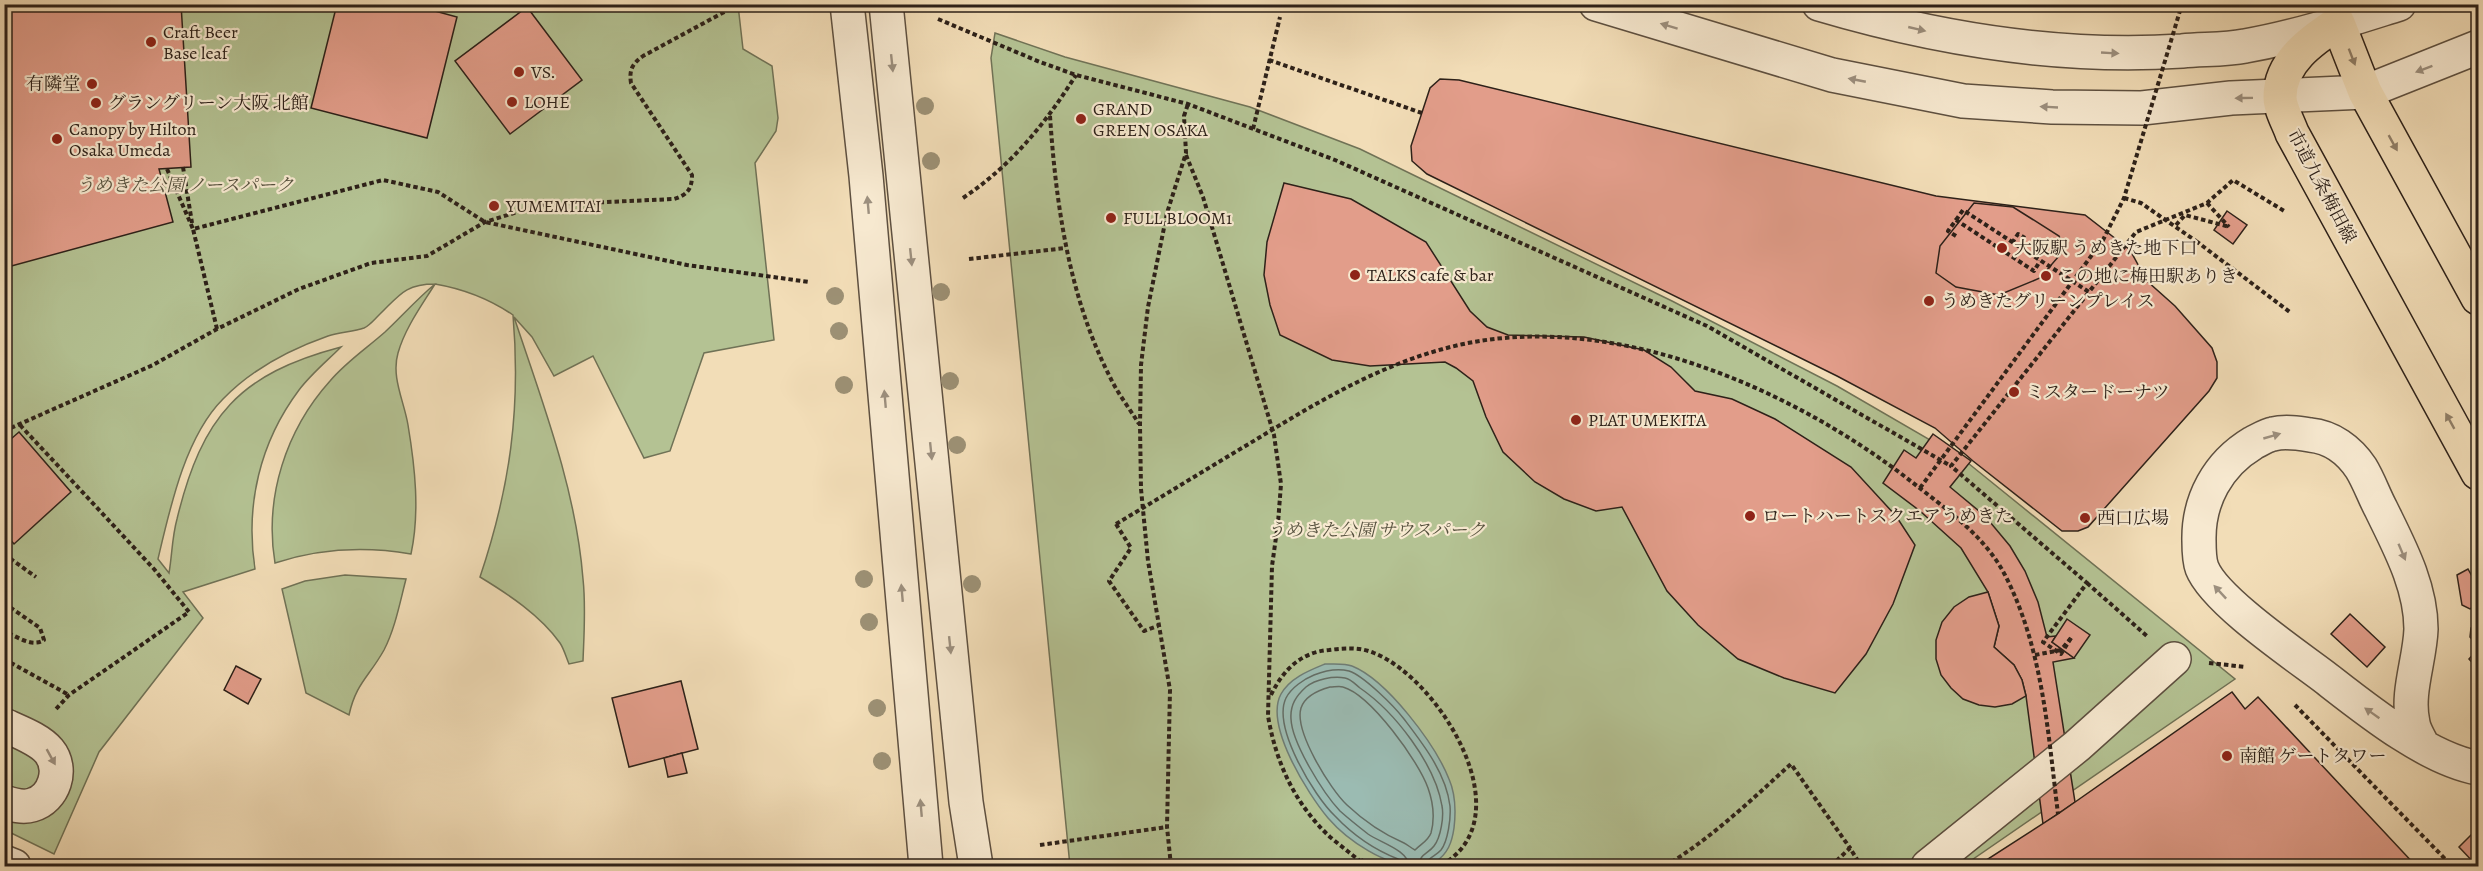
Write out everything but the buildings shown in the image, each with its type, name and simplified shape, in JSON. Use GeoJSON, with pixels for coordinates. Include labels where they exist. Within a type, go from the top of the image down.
{"type":"FeatureCollection","features":[{"type":"Feature","properties":{"kind":"main road"},"geometry":{"type":"LineString","coordinates":[[2280,97],[2288,68],[2337,14],[2365,92],[2478,298]]}},
{"type":"Feature","properties":{"kind":"main road","name":"市道九条梅田線"},"geometry":{"type":"LineString","coordinates":[[2280,97],[2296,142],[2478,473]]}},
{"type":"Feature","properties":{"kind":"street"},"geometry":{"type":"LineString","coordinates":[[847,4],[866,176],[926,867]]}},
{"type":"Feature","properties":{"kind":"street"},"geometry":{"type":"LineString","coordinates":[[886,4],[966,802],[976,867]]}},
{"type":"Feature","properties":{"kind":"street"},"geometry":{"type":"LineString","coordinates":[[1596,4],[1832,75],[1963,101],[2052,107],[2142,108],[2231,98],[2365,92],[2478,47]]}},
{"type":"Feature","properties":{"kind":"street"},"geometry":{"type":"LineString","coordinates":[[1820,4],[1967,40],[2134,54],[2244,47],[2337,14],[2398,4]]}},
{"type":"Feature","properties":{"kind":"street"},"geometry":{"type":"LineString","coordinates":[[2422,744],[2413,725],[2411,707],[2420,650],[2421,626],[2418,604],[2406,563],[2360,467],[2341,446],[2318,436],[2294,432],[2272,434],[2256,441],[2228,462],[2206,497],[2200,517],[2199,533],[2202,569],[2212,584],[2246,616],[2356,702],[2422,744],[2462,765],[2478,768]]}},
{"type":"Feature","properties":{"kind":"street"},"geometry":{"type":"LineString","coordinates":[[1928,867],[2077,746],[2174,659]]}},
{"type":"Feature","properties":{"kind":"street"},"geometry":{"type":"LineString","coordinates":[[4,724],[41,744],[51,753],[56,764],[57,777],[53,789],[44,800],[31,806],[17,806],[4,802]]}},
{"type":"Feature","properties":{"kind":"street"},"geometry":{"type":"LineString","coordinates":[[4,862],[14,867]]}},
{"type":"Feature","properties":{"kind":"path"},"geometry":{"type":"LineString","coordinates":[[4,431],[153,364],[298,289],[370,263],[427,256],[485,222],[540,205],[674,199],[684,196],[692,186],[692,175],[631,83],[629,73],[635,62],[643,56],[739,4]]}},
{"type":"Feature","properties":{"kind":"path"},"geometry":{"type":"LineString","coordinates":[[1920,488],[2103,240],[2124,198],[2182,4]]}},
{"type":"Feature","properties":{"kind":"path"},"geometry":{"type":"LineString","coordinates":[[1253,129],[1280,17]]}},
{"type":"Feature","properties":{"kind":"path"},"geometry":{"type":"LineString","coordinates":[[938,19],[1076,75],[1188,104],[1335,160],[1707,326],[1951,466],[2174,659],[2249,668]]}},
{"type":"Feature","properties":{"kind":"path"},"geometry":{"type":"LineString","coordinates":[[1269,60],[1422,113]]}},
{"type":"Feature","properties":{"kind":"path"},"geometry":{"type":"LineString","coordinates":[[963,198],[988,181],[1050,116],[1076,75]]}},
{"type":"Feature","properties":{"kind":"path"},"geometry":{"type":"LineString","coordinates":[[2476,93],[2478,99]]}},
{"type":"Feature","properties":{"kind":"path"},"geometry":{"type":"LineString","coordinates":[[1188,104],[1184,116],[1186,153],[1203,197],[1274,435],[1281,483],[1272,577],[1268,716],[1270,731],[1277,758],[1289,784],[1306,811],[1331,837],[1366,867]]}},
{"type":"Feature","properties":{"kind":"path"},"geometry":{"type":"LineString","coordinates":[[1050,116],[1054,166],[1066,248],[1091,332],[1110,378],[1140,425]]}},
{"type":"Feature","properties":{"kind":"path"},"geometry":{"type":"LineString","coordinates":[[1171,867],[1167,827],[1170,690],[1148,561],[1141,489],[1141,365],[1148,308],[1167,213],[1186,153]]}},
{"type":"Feature","properties":{"kind":"path"},"geometry":{"type":"LineString","coordinates":[[183,167],[193,229],[217,329]]}},
{"type":"Feature","properties":{"kind":"path"},"geometry":{"type":"LineString","coordinates":[[167,168],[193,229]]}},
{"type":"Feature","properties":{"kind":"path"},"geometry":{"type":"LineString","coordinates":[[193,229],[383,180],[438,192],[485,222],[687,264],[809,282]]}},
{"type":"Feature","properties":{"kind":"path"},"geometry":{"type":"LineString","coordinates":[[1951,466],[2136,232],[2207,203],[2233,180],[2286,212]]}},
{"type":"Feature","properties":{"kind":"path"},"geometry":{"type":"LineString","coordinates":[[2124,198],[2141,203],[2176,225],[2292,314]]}},
{"type":"Feature","properties":{"kind":"path"},"geometry":{"type":"LineString","coordinates":[[2176,225],[2185,215],[2230,228],[2207,203]]}},
{"type":"Feature","properties":{"kind":"path"},"geometry":{"type":"LineString","coordinates":[[1956,236],[1948,231],[1963,210],[2089,292]]}},
{"type":"Feature","properties":{"kind":"path"},"geometry":{"type":"LineString","coordinates":[[1956,220],[2034,271],[2040,261]]}},
{"type":"Feature","properties":{"kind":"path"},"geometry":{"type":"LineString","coordinates":[[2013,243],[2018,234],[2025,238]]}},
{"type":"Feature","properties":{"kind":"path"},"geometry":{"type":"LineString","coordinates":[[969,259],[1066,248]]}},
{"type":"Feature","properties":{"kind":"path"},"geometry":{"type":"LineString","coordinates":[[1158,626],[1144,631],[1109,581],[1131,548],[1116,524],[1328,396],[1378,373],[1442,349],[1488,339],[1545,337],[1659,351],[1764,390],[1825,423],[1893,466],[1977,537],[2004,573],[2035,655],[2058,814]]}},
{"type":"Feature","properties":{"kind":"path"},"geometry":{"type":"LineString","coordinates":[[20,425],[154,569],[189,612],[69,695],[51,714]]}},
{"type":"Feature","properties":{"kind":"path"},"geometry":{"type":"LineString","coordinates":[[4,554],[36,577]]}},
{"type":"Feature","properties":{"kind":"path"},"geometry":{"type":"LineString","coordinates":[[2035,655],[2061,650],[2071,638],[2061,654],[2043,642],[2087,583]]}},
{"type":"Feature","properties":{"kind":"path"},"geometry":{"type":"LineString","coordinates":[[4,603],[40,628],[44,640],[39,644],[33,643],[4,630]]}},
{"type":"Feature","properties":{"kind":"path"},"geometry":{"type":"LineString","coordinates":[[1270,699],[1277,682],[1288,668],[1303,657],[1319,651],[1357,648],[1374,653],[1393,663],[1413,679],[1438,709],[1462,747],[1475,784],[1474,827],[1455,857],[1440,867]]}},
{"type":"Feature","properties":{"kind":"path"},"geometry":{"type":"LineString","coordinates":[[4,659],[69,695]]}},
{"type":"Feature","properties":{"kind":"path"},"geometry":{"type":"LineString","coordinates":[[2294,703],[2452,867]]}},
{"type":"Feature","properties":{"kind":"path"},"geometry":{"type":"LineString","coordinates":[[1665,867],[1685,855],[1725,824],[1791,764],[1862,867]]}},
{"type":"Feature","properties":{"kind":"path"},"geometry":{"type":"LineString","coordinates":[[1040,845],[1167,827]]}},
{"type":"Feature","properties":{"kind":"path"},"geometry":{"type":"LineString","coordinates":[[1831,867],[1850,848]]}},
{"type":"Feature","properties":{"kind":"path"},"geometry":{"type":"LineString","coordinates":[[1354,856],[1374,867]]}},
{"type":"Feature","properties":{"kind":"green space","name":"うめきた公園 ノースパーク"},"geometry":{"type":"Polygon","coordinates":[[[4,5],[738,5],[743,49],[772,66],[778,118],[776,131],[755,163],[774,340],[704,353],[670,451],[644,458],[593,356],[554,376],[532,337],[514,317],[556,446],[573,512],[584,589],[583,661],[569,664],[560,643],[543,623],[512,598],[480,577],[499,512],[511,448],[515,383],[513,315],[485,299],[456,289],[435,284],[416,286],[397,297],[366,327],[314,341],[259,370],[234,388],[210,415],[189,453],[168,518],[158,559],[169,573],[175,526],[187,483],[199,452],[213,426],[230,404],[251,386],[276,371],[306,358],[341,347],[299,390],[274,431],[265,453],[254,498],[252,521],[255,569],[183,592],[203,618],[99,752],[54,854],[5,830],[4,5]]]}},
{"type":"Feature","properties":{"kind":"green space","name":"うめきた公園 サウスパーク"},"geometry":{"type":"Polygon","coordinates":[[[995,33],[1065,57],[1250,107],[1360,149],[1672,301],[1837,386],[1963,459],[2235,679],[1963,866],[1070,866],[991,58],[995,33]]]}},
{"type":"Feature","properties":{"kind":"green space"},"geometry":{"type":"Polygon","coordinates":[[[435,284],[405,335],[396,362],[397,380],[408,425],[414,473],[416,506],[411,554],[359,549],[326,551],[275,563],[272,538],[276,489],[290,443],[301,421],[336,374],[385,332],[435,284]]]}},
{"type":"Feature","properties":{"kind":"green space"},"geometry":{"type":"Polygon","coordinates":[[[345,575],[406,579],[388,642],[359,687],[349,715],[306,693],[282,589],[305,581],[345,575]]]}},
{"type":"Feature","properties":{"kind":"water"},"geometry":{"type":"Polygon","coordinates":[[[1325,664],[1352,666],[1366,673],[1380,685],[1408,715],[1442,765],[1453,791],[1455,822],[1449,847],[1435,862],[1424,865],[1406,865],[1368,851],[1328,818],[1300,776],[1283,741],[1277,707],[1281,694],[1294,679],[1325,664]]]}},
{"type":"Feature","properties":{"kind":"place","name":"Craft Beer Base leaf"},"geometry":{"type":"Point","coordinates":[151,42]}},
{"type":"Feature","properties":{"kind":"place","name":"VS."},"geometry":{"type":"Point","coordinates":[519,72]}},
{"type":"Feature","properties":{"kind":"place","name":"有隣堂"},"geometry":{"type":"Point","coordinates":[92,84]}},
{"type":"Feature","properties":{"kind":"place","name":"LOHE"},"geometry":{"type":"Point","coordinates":[512,102]}},
{"type":"Feature","properties":{"kind":"place","name":"グラングリーン大阪 北館"},"geometry":{"type":"Point","coordinates":[96,103]}},
{"type":"Feature","properties":{"kind":"place","name":"GRAND GREEN OSAKA"},"geometry":{"type":"Point","coordinates":[1081,119]}},
{"type":"Feature","properties":{"kind":"place","name":"Canopy by Hilton Osaka Umeda"},"geometry":{"type":"Point","coordinates":[57,139]}},
{"type":"Feature","properties":{"kind":"place","name":"YUMEMITAI"},"geometry":{"type":"Point","coordinates":[494,206]}},
{"type":"Feature","properties":{"kind":"place","name":"FULL BLOOM1"},"geometry":{"type":"Point","coordinates":[1111,218]}},
{"type":"Feature","properties":{"kind":"place","name":"大阪駅 うめきた地下口"},"geometry":{"type":"Point","coordinates":[2002,248]}},
{"type":"Feature","properties":{"kind":"place","name":"TALKS cafe & bar"},"geometry":{"type":"Point","coordinates":[1355,275]}},
{"type":"Feature","properties":{"kind":"place","name":"この地に梅田駅ありき"},"geometry":{"type":"Point","coordinates":[2046,276]}},
{"type":"Feature","properties":{"kind":"place","name":"うめきたグリーンプレイス"},"geometry":{"type":"Point","coordinates":[1929,301]}},
{"type":"Feature","properties":{"kind":"place","name":"ミスタードーナツ"},"geometry":{"type":"Point","coordinates":[2014,392]}},
{"type":"Feature","properties":{"kind":"place","name":"PLAT UMEKITA"},"geometry":{"type":"Point","coordinates":[1576,420]}},
{"type":"Feature","properties":{"kind":"place","name":"ロートハートスクエアうめきた"},"geometry":{"type":"Point","coordinates":[1750,516]}},
{"type":"Feature","properties":{"kind":"place","name":"西口広場"},"geometry":{"type":"Point","coordinates":[2085,518]}},
{"type":"Feature","properties":{"kind":"place","name":"南館 ゲートタワー"},"geometry":{"type":"Point","coordinates":[2227,756]}}]}
